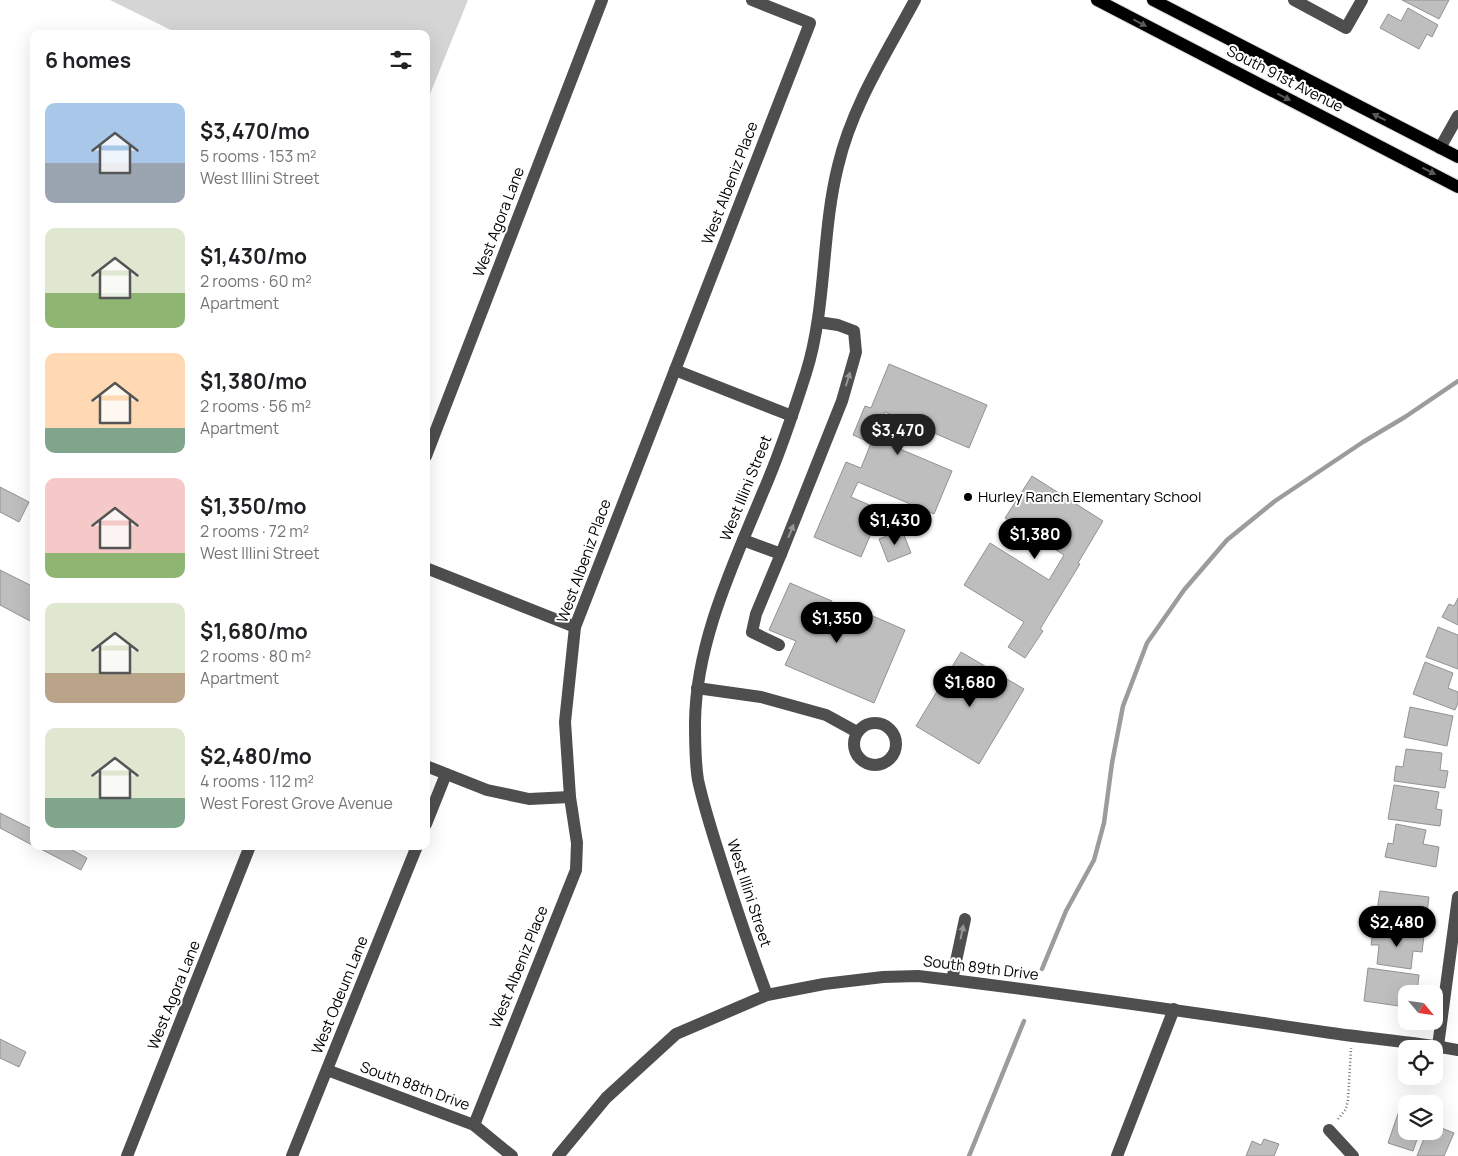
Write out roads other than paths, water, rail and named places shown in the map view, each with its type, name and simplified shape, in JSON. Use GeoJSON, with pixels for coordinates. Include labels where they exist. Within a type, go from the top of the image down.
{"type":"FeatureCollection","features":[{"type":"Feature","properties":{"kind":"main road","name":"South 91st Avenue"},"geometry":{"type":"LineString","coordinates":[[1097,0],[1458,186]]}},
{"type":"Feature","properties":{"kind":"main road","name":"South 91st Avenue"},"geometry":{"type":"LineString","coordinates":[[1153,0],[1458,157]]}},
{"type":"Feature","properties":{"kind":"street","name":"West Agora Lane"},"geometry":{"type":"LineString","coordinates":[[430,446],[602,0]]}},
{"type":"Feature","properties":{"kind":"street","name":"West Albeniz Place"},"geometry":{"type":"LineString","coordinates":[[474,1125],[576,870],[577,843],[570,797],[565,722],[575,626],[810,23],[752,0]]}},
{"type":"Feature","properties":{"kind":"street","name":"West Illini Street"},"geometry":{"type":"LineString","coordinates":[[767,995],[748,944],[714,839],[698,778],[695,724],[697,688],[716,612],[743,540],[765,489],[807,370],[818,322],[826,240],[838,166],[858,105],[915,0]]}},
{"type":"Feature","properties":{"kind":"street"},"geometry":{"type":"LineString","coordinates":[[1294,0],[1346,28],[1362,0]]}},
{"type":"Feature","properties":{"kind":"street"},"geometry":{"type":"LineString","coordinates":[[1440,148],[1458,116]]}},
{"type":"Feature","properties":{"kind":"street"},"geometry":{"type":"LineString","coordinates":[[779,646],[752,632],[756,614],[842,401],[856,352],[854,331],[838,325],[818,322]]}},
{"type":"Feature","properties":{"kind":"street"},"geometry":{"type":"LineString","coordinates":[[675,370],[792,416]]}},
{"type":"Feature","properties":{"kind":"street"},"geometry":{"type":"LineString","coordinates":[[743,540],[781,554]]}},
{"type":"Feature","properties":{"kind":"street"},"geometry":{"type":"LineString","coordinates":[[430,570],[575,626]]}},
{"type":"Feature","properties":{"kind":"street"},"geometry":{"type":"LineString","coordinates":[[697,688],[761,697],[826,715],[857,732]]}},
{"type":"Feature","properties":{"kind":"street"},"geometry":{"type":"LineString","coordinates":[[430,768],[487,790],[529,799],[570,797]]}},
{"type":"Feature","properties":{"kind":"street"},"geometry":{"type":"LineString","coordinates":[[430,814],[446,774]]}},
{"type":"Feature","properties":{"kind":"street","name":"West Agora Lane"},"geometry":{"type":"LineString","coordinates":[[127,1156],[248,850]]}},
{"type":"Feature","properties":{"kind":"street","name":"West Odeum Lane"},"geometry":{"type":"LineString","coordinates":[[292,1156],[415,850]]}},
{"type":"Feature","properties":{"kind":"street"},"geometry":{"type":"LineString","coordinates":[[1439,1040],[1458,897]]}},
{"type":"Feature","properties":{"kind":"street"},"geometry":{"type":"LineString","coordinates":[[952,980],[965,919]]}},
{"type":"Feature","properties":{"kind":"street","name":"South 89th Drive"},"geometry":{"type":"LineString","coordinates":[[558,1156],[606,1098],[676,1034],[767,995],[824,984],[884,977],[918,976],[1174,1009],[1398,1041]]}},
{"type":"Feature","properties":{"kind":"street"},"geometry":{"type":"LineString","coordinates":[[1117,1156],[1174,1009]]}},
{"type":"Feature","properties":{"kind":"street","name":"South 89th Drive"},"geometry":{"type":"LineString","coordinates":[[1443,1047],[1458,1050]]}},
{"type":"Feature","properties":{"kind":"street","name":"South 88th Drive"},"geometry":{"type":"LineString","coordinates":[[327,1070],[474,1125],[512,1156]]}},
{"type":"Feature","properties":{"kind":"street"},"geometry":{"type":"LineString","coordinates":[[1328,1130],[1353,1156]]}},
{"type":"Feature","properties":{"kind":"waterway"},"geometry":{"type":"LineString","coordinates":[[1042,969],[1066,911],[1094,860],[1104,823],[1112,763],[1123,706],[1147,643],[1184,590],[1227,540],[1275,501],[1458,381]]}},
{"type":"Feature","properties":{"kind":"waterway"},"geometry":{"type":"LineString","coordinates":[[969,1156],[1024,1021]]}},
{"type":"Feature","properties":{"kind":"place","name":"Hurley Ranch Elementary School"},"geometry":{"type":"Point","coordinates":[968,497]}}]}
